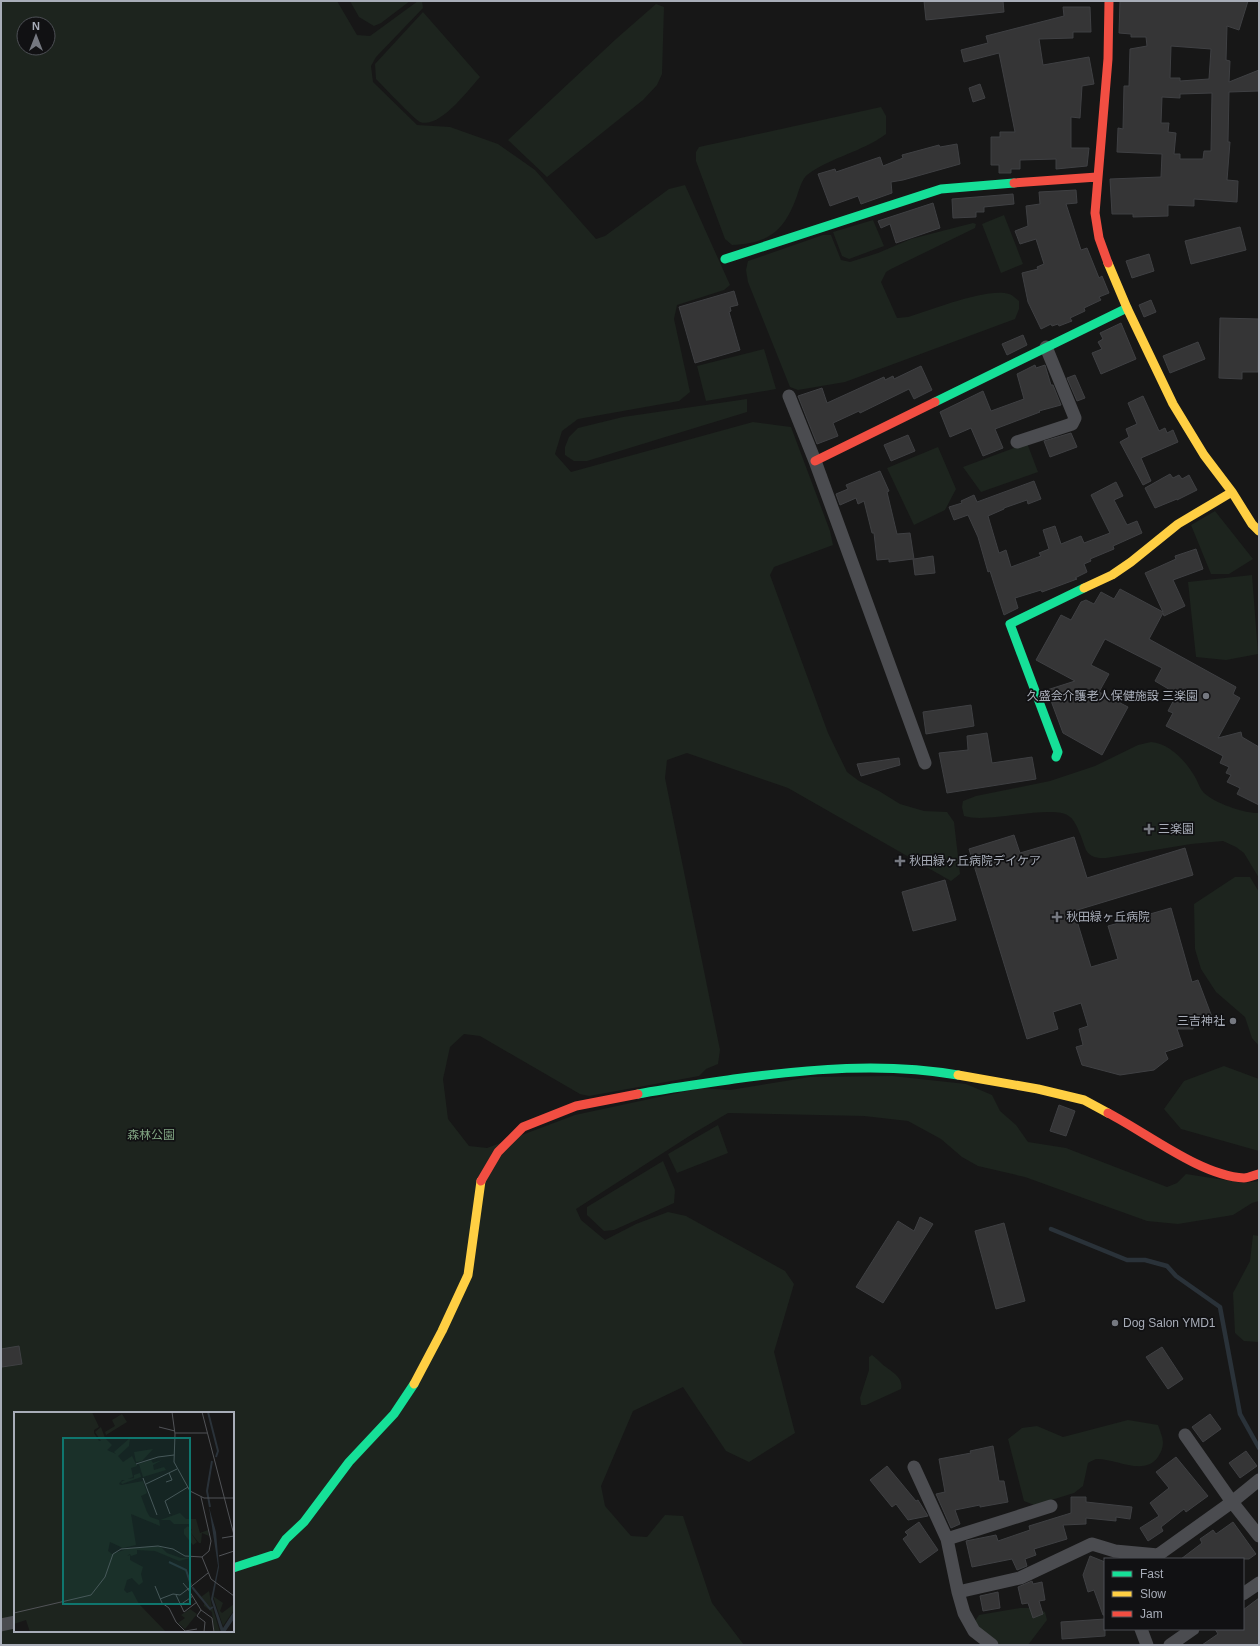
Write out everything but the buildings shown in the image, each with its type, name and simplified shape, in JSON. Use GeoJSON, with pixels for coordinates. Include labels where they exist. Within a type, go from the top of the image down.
{"type":"FeatureCollection","features":[{"type":"Feature","properties":{"kind":"street"},"geometry":{"type":"LineString","coordinates":[[1109,1],[1108,59],[1095,213],[1099,238],[1106,260],[1127,308],[1173,404],[1204,455],[1232,492],[1252,524],[1259,531]]}},
{"type":"Feature","properties":{"kind":"street"},"geometry":{"type":"LineString","coordinates":[[726,259],[942,190],[1097,177]]}},
{"type":"Feature","properties":{"kind":"street"},"geometry":{"type":"LineString","coordinates":[[816,462],[1127,308]]}},
{"type":"Feature","properties":{"kind":"street"},"geometry":{"type":"LineString","coordinates":[[1017,442],[1072,424],[1075,418],[1046,347]]}},
{"type":"Feature","properties":{"kind":"street"},"geometry":{"type":"LineString","coordinates":[[789,396],[816,462],[925,763]]}},
{"type":"Feature","properties":{"kind":"street"},"geometry":{"type":"LineString","coordinates":[[1056,757],[1058,752],[1010,624],[1112,575],[1131,562],[1178,524],[1232,492]]}},
{"type":"Feature","properties":{"kind":"street"},"geometry":{"type":"LineString","coordinates":[[234,1568],[276,1554],[286,1539],[304,1522],[348,1462],[394,1414],[416,1380],[442,1332],[468,1275],[481,1181],[498,1152],[523,1127],[576,1106],[664,1089],[788,1072],[839,1068],[894,1068],[940,1072],[1038,1089],[1084,1100],[1131,1125],[1167,1148],[1211,1171],[1245,1178],[1259,1174]]}},
{"type":"Feature","properties":{"kind":"street"},"geometry":{"type":"LineString","coordinates":[[1185,1435],[1232,1502],[1259,1536]]}},
{"type":"Feature","properties":{"kind":"street"},"geometry":{"type":"LineString","coordinates":[[914,1466],[947,1539],[964,1613],[974,1631],[992,1645]]}},
{"type":"Feature","properties":{"kind":"street"},"geometry":{"type":"LineString","coordinates":[[958,1592],[1020,1578],[1092,1544],[1117,1555],[1158,1555],[1232,1502],[1259,1480]]}},
{"type":"Feature","properties":{"kind":"street"},"geometry":{"type":"LineString","coordinates":[[947,1539],[1051,1506]]}},
{"type":"Feature","properties":{"kind":"street"},"geometry":{"type":"LineString","coordinates":[[1244,1593],[1259,1583]]}},
{"type":"Feature","properties":{"kind":"street"},"geometry":{"type":"LineString","coordinates":[[1,1625],[14,1622]]}},
{"type":"Feature","properties":{"kind":"street"},"geometry":{"type":"LineString","coordinates":[[1141,1630],[1147,1645]]}},
{"type":"Feature","properties":{"kind":"street"},"geometry":{"type":"LineString","coordinates":[[1170,1645],[1192,1630]]}},
{"type":"Feature","properties":{"kind":"green space","name":"森林公園"},"geometry":{"type":"Polygon","coordinates":[[[1,1],[337,1],[357,35],[370,36],[418,1],[422,1],[423,8],[376,57],[371,66],[373,82],[417,125],[450,127],[498,144],[535,170],[596,239],[605,236],[669,189],[685,185],[730,285],[724,290],[677,305],[674,319],[690,392],[679,401],[578,419],[562,431],[555,454],[571,472],[753,422],[791,427],[830,531],[833,545],[774,567],[770,575],[828,733],[847,772],[859,781],[900,804],[924,811],[947,812],[954,822],[960,874],[951,881],[788,788],[687,753],[667,760],[665,778],[720,1050],[718,1064],[706,1069],[699,1076],[589,1096],[580,1094],[480,1036],[464,1034],[450,1047],[443,1079],[448,1119],[469,1146],[487,1148],[575,1115],[701,1088],[730,1090],[810,1077],[892,1076],[966,1084],[992,1095],[1000,1111],[1016,1125],[1028,1142],[1066,1148],[1167,1187],[1177,1183],[1186,1174],[1244,1183],[1259,1181],[1259,1201],[1252,1203],[1233,1215],[1178,1224],[1147,1221],[1025,1177],[978,1166],[962,1157],[941,1139],[908,1121],[864,1116],[728,1113],[694,1133],[576,1209],[581,1220],[605,1240],[636,1224],[668,1212],[686,1216],[785,1271],[794,1284],[774,1352],[795,1433],[749,1462],[726,1451],[683,1387],[633,1411],[601,1486],[605,1506],[631,1536],[647,1537],[665,1515],[683,1516],[712,1603],[744,1645],[1,1645],[1,1]]]}},
{"type":"Feature","properties":{"kind":"green space"},"geometry":{"type":"Polygon","coordinates":[[[350,1],[410,1],[381,23],[374,26],[359,17],[350,1]]]}},
{"type":"Feature","properties":{"kind":"green space"},"geometry":{"type":"Polygon","coordinates":[[[656,4],[664,7],[662,74],[657,85],[643,100],[547,177],[508,140],[616,39],[656,4]]]}},
{"type":"Feature","properties":{"kind":"green space"},"geometry":{"type":"Polygon","coordinates":[[[423,12],[480,77],[453,107],[436,120],[428,123],[417,120],[376,79],[375,64],[423,12]]]}},
{"type":"Feature","properties":{"kind":"green space"},"geometry":{"type":"Polygon","coordinates":[[[881,107],[886,116],[886,134],[807,175],[802,182],[787,218],[774,233],[766,238],[745,244],[732,245],[725,239],[696,161],[696,152],[699,147],[881,107]]]}},
{"type":"Feature","properties":{"kind":"green space"},"geometry":{"type":"Polygon","coordinates":[[[1004,215],[1023,264],[1001,273],[982,224],[1004,215]]]}},
{"type":"Feature","properties":{"kind":"green space"},"geometry":{"type":"Polygon","coordinates":[[[873,220],[884,246],[849,259],[842,256],[833,232],[873,220]]]}},
{"type":"Feature","properties":{"kind":"green space"},"geometry":{"type":"Polygon","coordinates":[[[973,223],[976,224],[975,228],[886,272],[881,282],[897,318],[908,317],[974,296],[1000,293],[1013,296],[1019,301],[1019,309],[1015,319],[845,382],[798,390],[790,387],[748,282],[746,270],[748,261],[823,235],[831,235],[841,260],[850,262],[878,253],[911,239],[973,223]]]}},
{"type":"Feature","properties":{"kind":"green space"},"geometry":{"type":"Polygon","coordinates":[[[764,349],[776,389],[706,401],[697,366],[764,349]]]}},
{"type":"Feature","properties":{"kind":"green space"},"geometry":{"type":"Polygon","coordinates":[[[747,399],[747,412],[587,461],[574,461],[565,455],[565,447],[569,437],[578,428],[623,417],[747,399]]]}},
{"type":"Feature","properties":{"kind":"green space"},"geometry":{"type":"Polygon","coordinates":[[[1027,443],[1038,472],[981,492],[963,467],[1027,443]]]}},
{"type":"Feature","properties":{"kind":"green space"},"geometry":{"type":"Polygon","coordinates":[[[938,447],[956,489],[945,510],[914,525],[887,468],[938,447]]]}},
{"type":"Feature","properties":{"kind":"green space"},"geometry":{"type":"Polygon","coordinates":[[[1215,511],[1253,559],[1229,574],[1211,574],[1191,525],[1215,511]]]}},
{"type":"Feature","properties":{"kind":"green space"},"geometry":{"type":"Polygon","coordinates":[[[1252,575],[1258,654],[1226,660],[1196,657],[1188,582],[1252,575]]]}},
{"type":"Feature","properties":{"kind":"green space"},"geometry":{"type":"Polygon","coordinates":[[[1151,742],[1158,743],[1170,749],[1182,759],[1204,793],[1209,797],[1238,810],[1259,813],[1259,878],[1244,853],[1236,847],[1223,841],[1191,844],[1100,858],[1094,857],[1088,853],[1075,823],[1070,817],[1062,813],[1036,813],[989,818],[964,816],[962,807],[963,801],[976,796],[1050,781],[1095,766],[1138,745],[1151,742]]]}},
{"type":"Feature","properties":{"kind":"green space"},"geometry":{"type":"Polygon","coordinates":[[[1235,877],[1250,877],[1259,892],[1259,1046],[1252,1038],[1245,1017],[1216,992],[1201,969],[1195,949],[1194,904],[1235,877]]]}},
{"type":"Feature","properties":{"kind":"green space"},"geometry":{"type":"Polygon","coordinates":[[[1224,1066],[1259,1079],[1259,1151],[1181,1129],[1164,1109],[1184,1081],[1224,1066]]]}},
{"type":"Feature","properties":{"kind":"green space"},"geometry":{"type":"Polygon","coordinates":[[[718,1125],[728,1153],[677,1173],[668,1154],[718,1125]]]}},
{"type":"Feature","properties":{"kind":"green space"},"geometry":{"type":"Polygon","coordinates":[[[663,1161],[675,1190],[674,1203],[614,1230],[604,1231],[587,1215],[587,1207],[663,1161]]]}},
{"type":"Feature","properties":{"kind":"green space"},"geometry":{"type":"Polygon","coordinates":[[[1253,1235],[1259,1236],[1258,1342],[1244,1341],[1235,1333],[1233,1293],[1250,1261],[1253,1235]]]}},
{"type":"Feature","properties":{"kind":"green space"},"geometry":{"type":"Polygon","coordinates":[[[872,1355],[896,1375],[900,1381],[901,1389],[866,1405],[861,1405],[860,1398],[869,1370],[869,1357],[872,1355]]]}},
{"type":"Feature","properties":{"kind":"green space"},"geometry":{"type":"Polygon","coordinates":[[[1128,1420],[1158,1425],[1163,1445],[1158,1457],[1152,1463],[1145,1466],[1137,1466],[1104,1459],[1096,1459],[1088,1463],[1083,1486],[1074,1493],[1034,1505],[1024,1501],[1008,1439],[1022,1428],[1037,1426],[1063,1437],[1128,1420]]]}},
{"type":"Feature","properties":{"kind":"green space"},"geometry":{"type":"Polygon","coordinates":[[[1020,1608],[1035,1608],[1045,1612],[1047,1620],[1028,1645],[997,1645],[977,1629],[975,1621],[979,1615],[1020,1608]]]}},
{"type":"Feature","properties":{"kind":"waterway"},"geometry":{"type":"LineString","coordinates":[[1051,1229],[1127,1260],[1145,1260],[1167,1266],[1176,1276],[1220,1307],[1240,1414],[1259,1448]]}},
{"type":"Feature","properties":{"kind":"traffic: fast"},"geometry":{"type":"LineString","coordinates":[[725,259],[941,189],[1014,183]]}},
{"type":"Feature","properties":{"kind":"traffic: fast"},"geometry":{"type":"LineString","coordinates":[[935,402],[1127,308]]}},
{"type":"Feature","properties":{"kind":"traffic: fast"},"geometry":{"type":"LineString","coordinates":[[1056,757],[1058,752],[1010,624],[1084,588]]}},
{"type":"Feature","properties":{"kind":"traffic: fast"},"geometry":{"type":"LineString","coordinates":[[638,1094],[734,1079],[790,1072],[846,1068],[902,1069],[958,1075]]}},
{"type":"Feature","properties":{"kind":"traffic: fast"},"geometry":{"type":"LineString","coordinates":[[234,1568],[276,1554],[286,1539],[304,1522],[349,1462],[394,1414],[414,1384]]}},
{"type":"Feature","properties":{"kind":"traffic: slow"},"geometry":{"type":"LineString","coordinates":[[1108,263],[1127,308],[1173,404],[1204,455],[1232,492],[1252,524],[1259,531]]}},
{"type":"Feature","properties":{"kind":"traffic: slow"},"geometry":{"type":"LineString","coordinates":[[1084,588],[1112,575],[1131,562],[1178,524],[1232,492]]}},
{"type":"Feature","properties":{"kind":"traffic: slow"},"geometry":{"type":"LineString","coordinates":[[958,1075],[1038,1089],[1084,1100],[1108,1113]]}},
{"type":"Feature","properties":{"kind":"traffic: slow"},"geometry":{"type":"LineString","coordinates":[[414,1384],[442,1331],[468,1275],[481,1181]]}},
{"type":"Feature","properties":{"kind":"traffic: jam"},"geometry":{"type":"LineString","coordinates":[[1108,263],[1099,238],[1095,213],[1108,59],[1109,1]]}},
{"type":"Feature","properties":{"kind":"traffic: jam"},"geometry":{"type":"LineString","coordinates":[[1014,183],[1097,177]]}},
{"type":"Feature","properties":{"kind":"traffic: jam"},"geometry":{"type":"LineString","coordinates":[[815,461],[935,402]]}},
{"type":"Feature","properties":{"kind":"traffic: jam"},"geometry":{"type":"LineString","coordinates":[[481,1181],[498,1152],[523,1127],[576,1106],[638,1094]]}},
{"type":"Feature","properties":{"kind":"traffic: jam"},"geometry":{"type":"LineString","coordinates":[[1108,1113],[1174,1152],[1210,1170],[1244,1178],[1259,1174]]}},
{"type":"Feature","properties":{"kind":"place","name":"久盛会介護老人保健施設 三楽園"},"geometry":{"type":"Point","coordinates":[1206,696]}},
{"type":"Feature","properties":{"kind":"place","name":"三楽園"},"geometry":{"type":"Point","coordinates":[1149,829]}},
{"type":"Feature","properties":{"kind":"place","name":"秋田緑ヶ丘病院デイケア"},"geometry":{"type":"Point","coordinates":[900,861]}},
{"type":"Feature","properties":{"kind":"place","name":"秋田緑ヶ丘病院"},"geometry":{"type":"Point","coordinates":[1057,917]}},
{"type":"Feature","properties":{"kind":"place","name":"三吉神社"},"geometry":{"type":"Point","coordinates":[1233,1021]}},
{"type":"Feature","properties":{"kind":"place","name":"Dog Salon YMD1"},"geometry":{"type":"Point","coordinates":[1115,1323]}}]}
